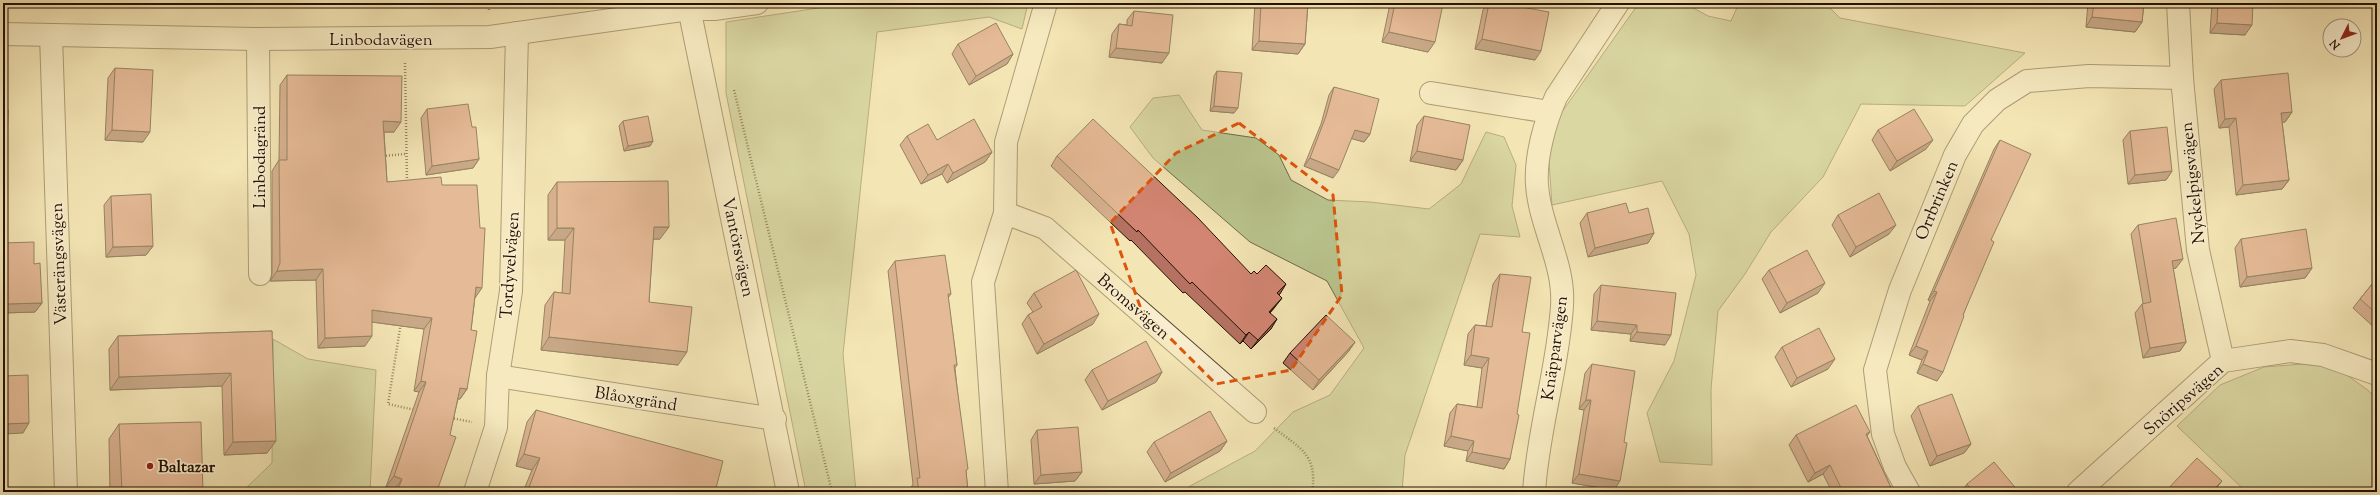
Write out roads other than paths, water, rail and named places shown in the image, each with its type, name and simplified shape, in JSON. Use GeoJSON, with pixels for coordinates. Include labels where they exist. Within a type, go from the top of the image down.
{"type":"FeatureCollection","features":[{"type":"Feature","properties":{"kind":"street","name":"Linbodavägen"},"geometry":{"type":"LineString","coordinates":[[3,34],[258,39],[405,39],[490,37],[688,6],[714,9],[757,3]]}},
{"type":"Feature","properties":{"kind":"street"},"geometry":{"type":"LineString","coordinates":[[997,492],[983,282],[1005,213],[1006,142],[1046,3]]}},
{"type":"Feature","properties":{"kind":"street","name":"Knäpparvägen"},"geometry":{"type":"LineString","coordinates":[[1534,492],[1536,464],[1560,330],[1562,305],[1561,278],[1537,185],[1538,166],[1549,112],[1556,97],[1618,3]]}},
{"type":"Feature","properties":{"kind":"street","name":"Nyckelpigsvägen"},"geometry":{"type":"LineString","coordinates":[[2178,3],[2182,78],[2198,250],[2223,361]]}},
{"type":"Feature","properties":{"kind":"street","name":"Vantörsvägen"},"geometry":{"type":"LineString","coordinates":[[688,6],[788,492]]}},
{"type":"Feature","properties":{"kind":"street","name":"Tordyvelvägen"},"geometry":{"type":"LineString","coordinates":[[475,492],[496,427],[498,376],[511,291],[517,33]]}},
{"type":"Feature","properties":{"kind":"street","name":"Västerängsvägen"},"geometry":{"type":"LineString","coordinates":[[51,35],[66,492]]}},
{"type":"Feature","properties":{"kind":"street","name":"Linbodagränd"},"geometry":{"type":"LineString","coordinates":[[258,39],[260,274]]}},
{"type":"Feature","properties":{"kind":"street","name":"Orrbrinken"},"geometry":{"type":"LineString","coordinates":[[1909,492],[1895,467],[1883,434],[1875,370],[1900,290],[1952,163],[1973,124],[1997,100],[2027,81],[2089,76],[2182,78]]}},
{"type":"Feature","properties":{"kind":"street"},"geometry":{"type":"LineString","coordinates":[[1431,93],[1549,112]]}},
{"type":"Feature","properties":{"kind":"street","name":"Bromsvägen"},"geometry":{"type":"LineString","coordinates":[[1005,213],[1045,228],[1255,412]]}},
{"type":"Feature","properties":{"kind":"street","name":"Snöripsvägen"},"geometry":{"type":"LineString","coordinates":[[2078,492],[2223,361],[2290,351],[2323,355],[2377,374]]}},
{"type":"Feature","properties":{"kind":"street","name":"Blåoxgränd"},"geometry":{"type":"LineString","coordinates":[[498,376],[774,419]]}},
{"type":"Feature","properties":{"kind":"place","name":"Baltazar"},"geometry":{"type":"Point","coordinates":[150,466]}}]}
